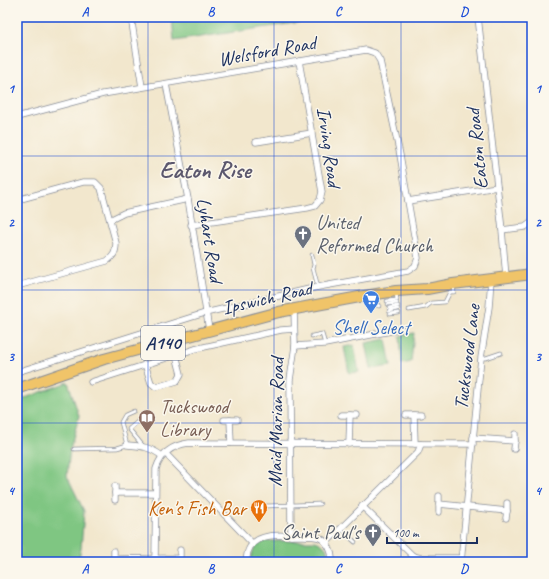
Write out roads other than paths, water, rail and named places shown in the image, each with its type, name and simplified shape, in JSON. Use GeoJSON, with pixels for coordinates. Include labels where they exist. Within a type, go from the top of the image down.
{"type":"FeatureCollection","features":[{"type":"Feature","properties":{"kind":"highway","name":"Ipswich Road"},"geometry":{"type":"LineString","coordinates":[[17,389],[104,360],[261,316],[294,309],[374,303],[396,291],[427,289],[453,284],[532,274]]}},
{"type":"Feature","properties":{"kind":"street"},"geometry":{"type":"LineString","coordinates":[[131,17],[142,88]]}},
{"type":"Feature","properties":{"kind":"street","name":"Eaton Road"},"geometry":{"type":"LineString","coordinates":[[478,17],[506,277]]}},
{"type":"Feature","properties":{"kind":"street","name":"Welsford Road"},"geometry":{"type":"LineString","coordinates":[[17,116],[103,94],[366,50],[375,53],[380,61],[400,155],[417,260],[413,268],[408,271],[397,273]]}},
{"type":"Feature","properties":{"kind":"street","name":"Irving Road"},"geometry":{"type":"LineString","coordinates":[[192,225],[315,206],[320,200],[322,192],[299,61]]}},
{"type":"Feature","properties":{"kind":"street","name":"Lyhart Road"},"geometry":{"type":"LineString","coordinates":[[166,84],[188,199],[205,313],[209,330]]}},
{"type":"Feature","properties":{"kind":"street"},"geometry":{"type":"LineString","coordinates":[[256,142],[312,133]]}},
{"type":"Feature","properties":{"kind":"street"},"geometry":{"type":"LineString","coordinates":[[17,200],[84,182],[94,182],[101,188],[116,243],[116,251],[113,257],[107,261],[17,286]]}},
{"type":"Feature","properties":{"kind":"street"},"geometry":{"type":"LineString","coordinates":[[408,200],[497,187]]}},
{"type":"Feature","properties":{"kind":"street"},"geometry":{"type":"LineString","coordinates":[[110,220],[124,212],[188,199]]}},
{"type":"Feature","properties":{"kind":"street"},"geometry":{"type":"LineString","coordinates":[[502,230],[525,227],[532,222]]}},
{"type":"Feature","properties":{"kind":"street","name":"Ipswich Road"},"geometry":{"type":"LineString","coordinates":[[17,372],[205,313],[318,287],[397,273]]}},
{"type":"Feature","properties":{"kind":"street","name":"Tuckswood Lane"},"geometry":{"type":"LineString","coordinates":[[461,560],[481,358],[489,307],[491,279]]}},
{"type":"Feature","properties":{"kind":"street","name":"Maid Marian Road"},"geometry":{"type":"LineString","coordinates":[[291,536],[290,380],[294,346],[294,309]]}},
{"type":"Feature","properties":{"kind":"street"},"geometry":{"type":"LineString","coordinates":[[294,346],[325,344],[398,328]]}},
{"type":"Feature","properties":{"kind":"street","name":"Ipswich Road"},"geometry":{"type":"LineString","coordinates":[[91,382],[196,349],[276,331],[294,329]]}},
{"type":"Feature","properties":{"kind":"street"},"geometry":{"type":"LineString","coordinates":[[145,364],[153,386],[156,387],[177,381],[182,374],[176,355]]}},
{"type":"Feature","properties":{"kind":"street"},"geometry":{"type":"LineString","coordinates":[[341,415],[357,415]]}},
{"type":"Feature","properties":{"kind":"street"},"geometry":{"type":"LineString","coordinates":[[350,415],[350,444]]}},
{"type":"Feature","properties":{"kind":"street"},"geometry":{"type":"LineString","coordinates":[[406,415],[422,415]]}},
{"type":"Feature","properties":{"kind":"street"},"geometry":{"type":"LineString","coordinates":[[326,543],[418,452],[414,415]]}},
{"type":"Feature","properties":{"kind":"street"},"geometry":{"type":"LineString","coordinates":[[231,443],[227,420],[237,420]]}},
{"type":"Feature","properties":{"kind":"street"},"geometry":{"type":"LineString","coordinates":[[514,449],[515,434]]}},
{"type":"Feature","properties":{"kind":"street"},"geometry":{"type":"LineString","coordinates":[[155,560],[156,469],[164,455],[178,444],[418,444],[473,441]]}},
{"type":"Feature","properties":{"kind":"street","name":"Tuckswood Lane"},"geometry":{"type":"LineString","coordinates":[[473,441],[515,441]]}},
{"type":"Feature","properties":{"kind":"street"},"geometry":{"type":"LineString","coordinates":[[127,445],[143,446],[164,455],[252,543]]}},
{"type":"Feature","properties":{"kind":"street"},"geometry":{"type":"LineString","coordinates":[[115,486],[115,500]]}},
{"type":"Feature","properties":{"kind":"street"},"geometry":{"type":"LineString","coordinates":[[115,493],[155,492]]}},
{"type":"Feature","properties":{"kind":"street"},"geometry":{"type":"LineString","coordinates":[[438,512],[439,496]]}},
{"type":"Feature","properties":{"kind":"street"},"geometry":{"type":"LineString","coordinates":[[439,504],[507,511]]}},
{"type":"Feature","properties":{"kind":"street"},"geometry":{"type":"LineString","coordinates":[[506,518],[507,504]]}},
{"type":"Feature","properties":{"kind":"street"},"geometry":{"type":"LineString","coordinates":[[362,506],[414,556],[421,558],[461,560]]}},
{"type":"Feature","properties":{"kind":"street"},"geometry":{"type":"LineString","coordinates":[[247,562],[246,555],[252,543],[264,537],[291,536],[320,538],[326,543],[330,550],[332,562]]}},
{"type":"Feature","properties":{"kind":"street"},"geometry":{"type":"LineString","coordinates":[[114,551],[114,560],[180,560],[180,550]]}},
{"type":"Feature","properties":{"kind":"street"},"geometry":{"type":"LineString","coordinates":[[410,562],[414,556]]}},
{"type":"Feature","properties":{"kind":"lane"},"geometry":{"type":"LineString","coordinates":[[312,255],[314,265],[313,268],[318,287]]}},
{"type":"Feature","properties":{"kind":"lane"},"geometry":{"type":"LineString","coordinates":[[409,310],[426,307],[431,303],[445,302],[450,292],[454,292],[453,284]]}},
{"type":"Feature","properties":{"kind":"lane"},"geometry":{"type":"LineString","coordinates":[[389,308],[397,300],[396,291]]}},
{"type":"Feature","properties":{"kind":"lane"},"geometry":{"type":"LineString","coordinates":[[389,308],[398,308],[389,308]]}},
{"type":"Feature","properties":{"kind":"lane"},"geometry":{"type":"LineString","coordinates":[[312,336],[322,334],[325,344]]}},
{"type":"Feature","properties":{"kind":"lane"},"geometry":{"type":"LineString","coordinates":[[481,358],[486,358],[501,353]]}},
{"type":"Feature","properties":{"kind":"lane"},"geometry":{"type":"LineString","coordinates":[[74,449],[117,448],[127,445],[122,422],[125,415],[134,411]]}},
{"type":"Feature","properties":{"kind":"lane"},"geometry":{"type":"LineString","coordinates":[[141,419],[129,429],[143,446]]}},
{"type":"Feature","properties":{"kind":"lane"},"geometry":{"type":"LineString","coordinates":[[136,438],[140,434]]}},
{"type":"Feature","properties":{"kind":"lane"},"geometry":{"type":"LineString","coordinates":[[266,506],[320,504]]}},
{"type":"Feature","properties":{"kind":"lane"},"geometry":{"type":"LineString","coordinates":[[340,528],[355,542]]}},
{"type":"Feature","properties":{"kind":"place","name":"United Reformed Church"},"geometry":{"type":"Point","coordinates":[303,249]}},
{"type":"Feature","properties":{"kind":"place","name":"Shell Select"},"geometry":{"type":"Point","coordinates":[371,314]}},
{"type":"Feature","properties":{"kind":"place","name":"Tuckswood Library"},"geometry":{"type":"Point","coordinates":[147,433]}},
{"type":"Feature","properties":{"kind":"place","name":"Ken's Fish Bar"},"geometry":{"type":"Point","coordinates":[259,523]}},
{"type":"Feature","properties":{"kind":"place","name":"Saint Paul's"},"geometry":{"type":"Point","coordinates":[373,547]}},
{"type":"Feature","properties":{"kind":"district","name":"Eaton Rise"},"geometry":{"type":"Point","coordinates":[205,170]}}]}
